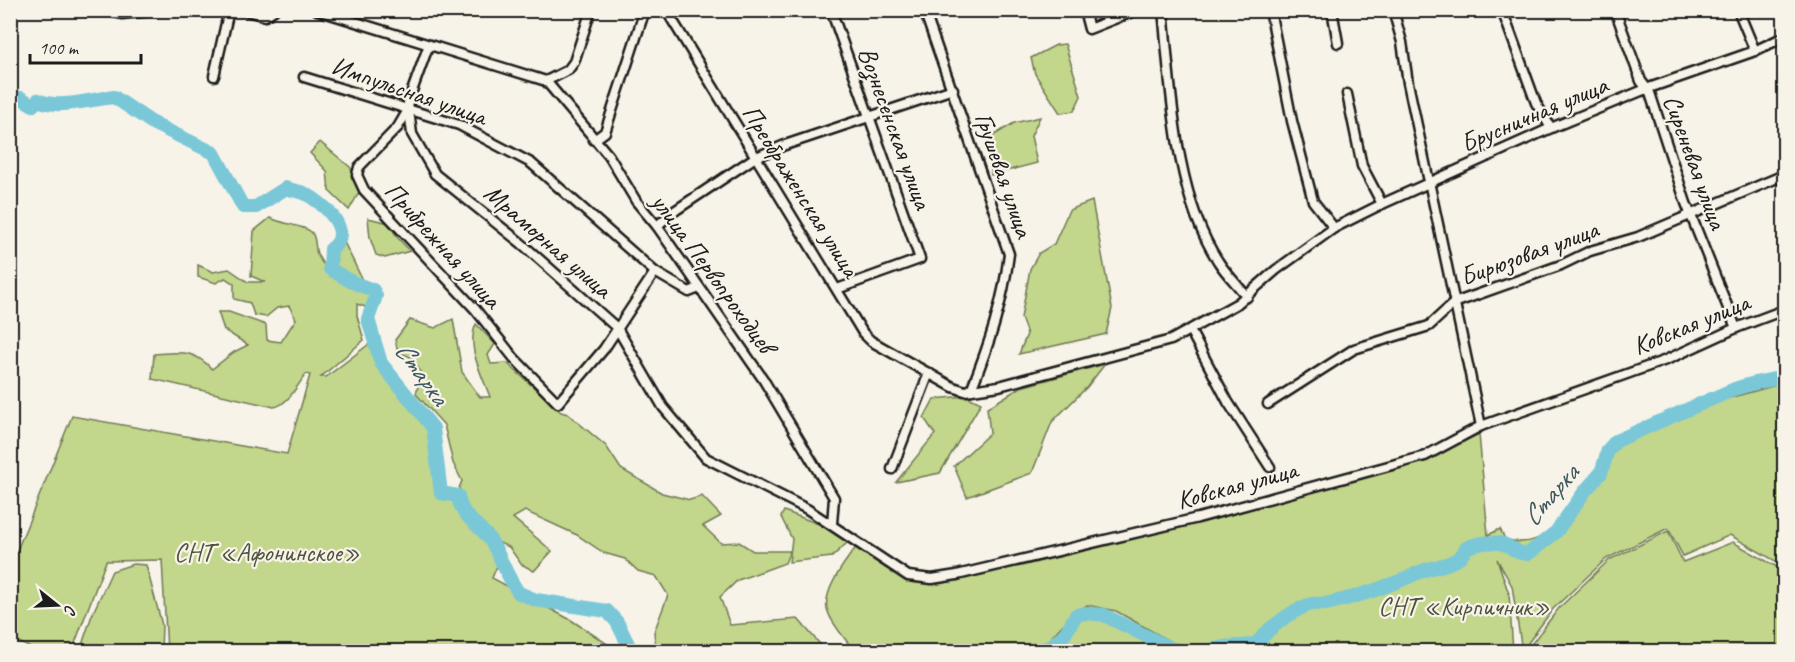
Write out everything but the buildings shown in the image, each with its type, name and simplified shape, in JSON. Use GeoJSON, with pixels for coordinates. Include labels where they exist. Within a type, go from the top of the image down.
{"type":"FeatureCollection","features":[{"type":"Feature","properties":{"kind":"street"},"geometry":{"type":"LineString","coordinates":[[104,10],[122,14],[163,10]]}},
{"type":"Feature","properties":{"kind":"street"},"geometry":{"type":"LineString","coordinates":[[214,76],[229,10]]}},
{"type":"Feature","properties":{"kind":"street"},"geometry":{"type":"LineString","coordinates":[[243,10],[265,16],[273,10]]}},
{"type":"Feature","properties":{"kind":"street"},"geometry":{"type":"LineString","coordinates":[[317,10],[428,47],[546,81],[568,70],[574,62],[591,10]]}},
{"type":"Feature","properties":{"kind":"street"},"geometry":{"type":"LineString","coordinates":[[594,140],[605,132],[645,10]]}},
{"type":"Feature","properties":{"kind":"street","name":"Преображенская улица"},"geometry":{"type":"LineString","coordinates":[[658,10],[668,13],[754,158],[863,333],[872,341],[953,387],[971,390]]}},
{"type":"Feature","properties":{"kind":"street","name":"Вознесенская улица"},"geometry":{"type":"LineString","coordinates":[[831,10],[920,259],[837,289]]}},
{"type":"Feature","properties":{"kind":"street","name":"Грушевая улица"},"geometry":{"type":"LineString","coordinates":[[924,10],[1010,254],[1005,294],[995,328],[971,390]]}},
{"type":"Feature","properties":{"kind":"street"},"geometry":{"type":"LineString","coordinates":[[1084,10],[1089,29],[1137,10]]}},
{"type":"Feature","properties":{"kind":"street"},"geometry":{"type":"LineString","coordinates":[[1163,10],[1175,130],[1195,214],[1218,261],[1247,297]]}},
{"type":"Feature","properties":{"kind":"street"},"geometry":{"type":"LineString","coordinates":[[1270,10],[1293,121],[1313,201],[1334,228]]}},
{"type":"Feature","properties":{"kind":"street"},"geometry":{"type":"LineString","coordinates":[[1332,10],[1338,43]]}},
{"type":"Feature","properties":{"kind":"street"},"geometry":{"type":"LineString","coordinates":[[1393,10],[1402,42],[1481,426]]}},
{"type":"Feature","properties":{"kind":"street"},"geometry":{"type":"LineString","coordinates":[[1502,10],[1536,103],[1551,128]]}},
{"type":"Feature","properties":{"kind":"street","name":"Сиреневая улица"},"geometry":{"type":"LineString","coordinates":[[1615,10],[1633,61],[1650,93],[1691,215],[1736,328]]}},
{"type":"Feature","properties":{"kind":"street"},"geometry":{"type":"LineString","coordinates":[[1738,10],[1755,51]]}},
{"type":"Feature","properties":{"kind":"street","name":"Брусничная улица"},"geometry":{"type":"LineString","coordinates":[[971,390],[1023,380],[1149,347],[1191,332],[1247,297],[1307,246],[1334,228],[1382,204],[1551,128],[1646,89],[1755,51],[1785,37]]}},
{"type":"Feature","properties":{"kind":"street","name":"Мраморная улица"},"geometry":{"type":"LineString","coordinates":[[428,47],[408,102],[408,109],[412,134],[435,174],[521,243],[617,328],[663,407],[706,458]]}},
{"type":"Feature","properties":{"kind":"street","name":"Импульсная улица"},"geometry":{"type":"LineString","coordinates":[[304,77],[459,125],[531,163],[655,272],[689,292],[699,288]]}},
{"type":"Feature","properties":{"kind":"street","name":"улица Первопроходцев"},"geometry":{"type":"LineString","coordinates":[[546,81],[609,156],[636,201],[657,226],[763,379],[834,498],[832,524]]}},
{"type":"Feature","properties":{"kind":"street"},"geometry":{"type":"LineString","coordinates":[[657,226],[673,212],[754,158],[953,89]]}},
{"type":"Feature","properties":{"kind":"street"},"geometry":{"type":"LineString","coordinates":[[1347,94],[1362,166],[1382,204]]}},
{"type":"Feature","properties":{"kind":"street","name":"Прибрежная улица"},"geometry":{"type":"LineString","coordinates":[[408,109],[398,127],[359,167],[357,175],[364,190],[475,309],[514,358],[558,403],[604,349],[617,328]]}},
{"type":"Feature","properties":{"kind":"street","name":"Бирюзовая улица"},"geometry":{"type":"LineString","coordinates":[[1268,404],[1354,349],[1429,326],[1454,303],[1561,265],[1590,251],[1638,237],[1785,175]]}},
{"type":"Feature","properties":{"kind":"street"},"geometry":{"type":"LineString","coordinates":[[617,328],[655,272]]}},
{"type":"Feature","properties":{"kind":"street","name":"Ковская улица"},"geometry":{"type":"LineString","coordinates":[[706,458],[832,524],[908,576],[932,579],[1198,518],[1425,456],[1481,426],[1666,360],[1736,328],[1785,310]]}},
{"type":"Feature","properties":{"kind":"street"},"geometry":{"type":"LineString","coordinates":[[1191,332],[1228,402],[1270,467]]}},
{"type":"Feature","properties":{"kind":"street"},"geometry":{"type":"LineString","coordinates":[[892,469],[929,374]]}},
{"type":"Feature","properties":{"kind":"green space"},"geometry":{"type":"Polygon","coordinates":[[[1065,44],[1081,96],[1074,111],[1060,113],[1035,74],[1031,58],[1056,45],[1065,44]]]}},
{"type":"Feature","properties":{"kind":"green space"},"geometry":{"type":"Polygon","coordinates":[[[1040,117],[1031,136],[1037,163],[991,175],[991,137],[1014,123],[1040,117]]]}},
{"type":"Feature","properties":{"kind":"green space"},"geometry":{"type":"Polygon","coordinates":[[[320,142],[350,167],[361,189],[349,210],[329,191],[327,171],[310,153],[320,142]]]}},
{"type":"Feature","properties":{"kind":"green space"},"geometry":{"type":"Polygon","coordinates":[[[1092,201],[1112,308],[1106,334],[1019,354],[1027,334],[1021,318],[1030,269],[1039,253],[1054,244],[1069,210],[1092,201]]]}},
{"type":"Feature","properties":{"kind":"green space","name":"СНТ «Афонинское»"},"geometry":{"type":"Polygon","coordinates":[[[270,218],[312,233],[318,256],[332,273],[352,284],[366,287],[375,296],[371,309],[357,304],[357,316],[364,340],[321,377],[326,377],[373,341],[377,364],[397,384],[433,428],[441,493],[458,496],[463,510],[495,548],[500,559],[492,578],[571,620],[618,651],[167,651],[162,560],[106,561],[72,651],[36,651],[11,638],[16,619],[11,617],[11,565],[72,416],[287,454],[310,375],[306,374],[288,398],[274,407],[152,379],[154,354],[186,353],[199,358],[212,369],[234,352],[248,345],[224,330],[218,312],[229,312],[266,325],[267,340],[281,342],[296,319],[289,306],[277,308],[266,317],[254,315],[250,303],[234,299],[234,284],[225,278],[216,283],[198,277],[198,265],[213,272],[229,269],[248,282],[265,282],[251,276],[254,231],[270,218]]]}},
{"type":"Feature","properties":{"kind":"green space"},"geometry":{"type":"Polygon","coordinates":[[[368,218],[389,223],[397,237],[410,251],[385,258],[376,255],[370,238],[368,218]]]}},
{"type":"Feature","properties":{"kind":"green space"},"geometry":{"type":"Polygon","coordinates":[[[344,242],[361,277],[361,282],[352,281],[331,269],[333,249],[344,242]]]}},
{"type":"Feature","properties":{"kind":"green space"},"geometry":{"type":"Polygon","coordinates":[[[453,319],[462,372],[480,397],[490,397],[474,351],[473,333],[476,324],[495,344],[488,355],[491,364],[507,363],[561,412],[568,414],[606,446],[621,469],[662,493],[690,500],[702,496],[721,516],[703,526],[721,543],[739,542],[753,551],[790,551],[785,563],[738,580],[720,597],[730,625],[798,619],[826,651],[656,651],[654,632],[668,595],[656,576],[638,571],[625,559],[604,553],[577,535],[525,511],[513,518],[552,551],[534,571],[521,564],[509,547],[497,542],[477,518],[471,518],[459,488],[462,481],[453,463],[444,425],[416,394],[421,374],[413,358],[398,352],[395,340],[410,320],[435,328],[453,319]]]}},
{"type":"Feature","properties":{"kind":"green space"},"geometry":{"type":"Polygon","coordinates":[[[1105,364],[1087,387],[1052,422],[1032,473],[967,497],[954,466],[990,433],[987,408],[1021,387],[1105,364]]]}},
{"type":"Feature","properties":{"kind":"green space","name":"СНТ «Кирпичник»"},"geometry":{"type":"Polygon","coordinates":[[[1784,383],[1784,566],[1730,535],[1683,556],[1668,528],[1606,559],[1553,609],[1522,651],[1512,586],[1497,559],[1509,594],[1513,651],[1207,651],[1220,645],[1255,643],[1267,631],[1255,641],[1221,643],[1205,651],[1194,651],[1180,647],[1116,611],[1087,605],[1069,618],[1038,651],[854,651],[836,627],[826,605],[831,587],[857,546],[906,578],[933,583],[1424,460],[1479,434],[1488,535],[1500,529],[1505,539],[1519,542],[1531,541],[1552,529],[1583,486],[1591,487],[1618,443],[1700,406],[1784,383]],[[1446,563],[1388,582],[1368,592],[1327,603],[1313,602],[1287,614],[1273,627],[1289,615],[1313,604],[1327,604],[1368,593],[1388,583],[1409,579],[1446,563]]]}},
{"type":"Feature","properties":{"kind":"green space"},"geometry":{"type":"Polygon","coordinates":[[[966,396],[981,403],[940,473],[896,482],[935,434],[924,418],[934,399],[966,396]]]}},
{"type":"Feature","properties":{"kind":"green space"},"geometry":{"type":"Polygon","coordinates":[[[784,511],[832,529],[848,542],[832,557],[789,562],[792,539],[781,517],[784,511]]]}},
{"type":"Feature","properties":{"kind":"green space"},"geometry":{"type":"Polygon","coordinates":[[[1668,531],[1683,562],[1733,542],[1784,571],[1784,651],[1526,651],[1559,608],[1609,560],[1668,531]]]}},
{"type":"Feature","properties":{"kind":"green space"},"geometry":{"type":"Polygon","coordinates":[[[133,564],[146,565],[162,625],[161,651],[80,651],[92,615],[112,571],[133,564]]]}},
{"type":"Feature","properties":{"kind":"green space"},"geometry":{"type":"Polygon","coordinates":[[[1086,613],[1104,615],[1172,649],[1189,651],[1051,651],[1054,647],[1048,645],[1065,634],[1076,615],[1086,613]]]}},
{"type":"Feature","properties":{"kind":"waterway","name":"Старка"},"geometry":{"type":"LineString","coordinates":[[10,97],[21,98],[33,105],[38,100],[65,104],[114,97],[154,124],[214,153],[243,207],[256,207],[286,188],[304,193],[320,203],[334,218],[340,234],[338,242],[331,249],[330,269],[352,282],[373,290],[376,296],[368,319],[381,363],[433,428],[441,493],[458,496],[467,516],[488,536],[519,593],[536,600],[607,611],[617,622],[632,652]]}},
{"type":"Feature","properties":{"kind":"waterway","name":"Старка"},"geometry":{"type":"LineString","coordinates":[[1207,652],[1256,643],[1279,622],[1300,608],[1312,604],[1328,604],[1365,594],[1452,562],[1463,554],[1466,548],[1475,545],[1491,542],[1502,543],[1528,554],[1556,532],[1585,491],[1601,473],[1608,450],[1616,441],[1737,388],[1784,377]]}},
{"type":"Feature","properties":{"kind":"waterway","name":"Старка"},"geometry":{"type":"LineString","coordinates":[[1042,652],[1065,634],[1076,615],[1086,613],[1104,615],[1172,649],[1189,652]]}}]}
